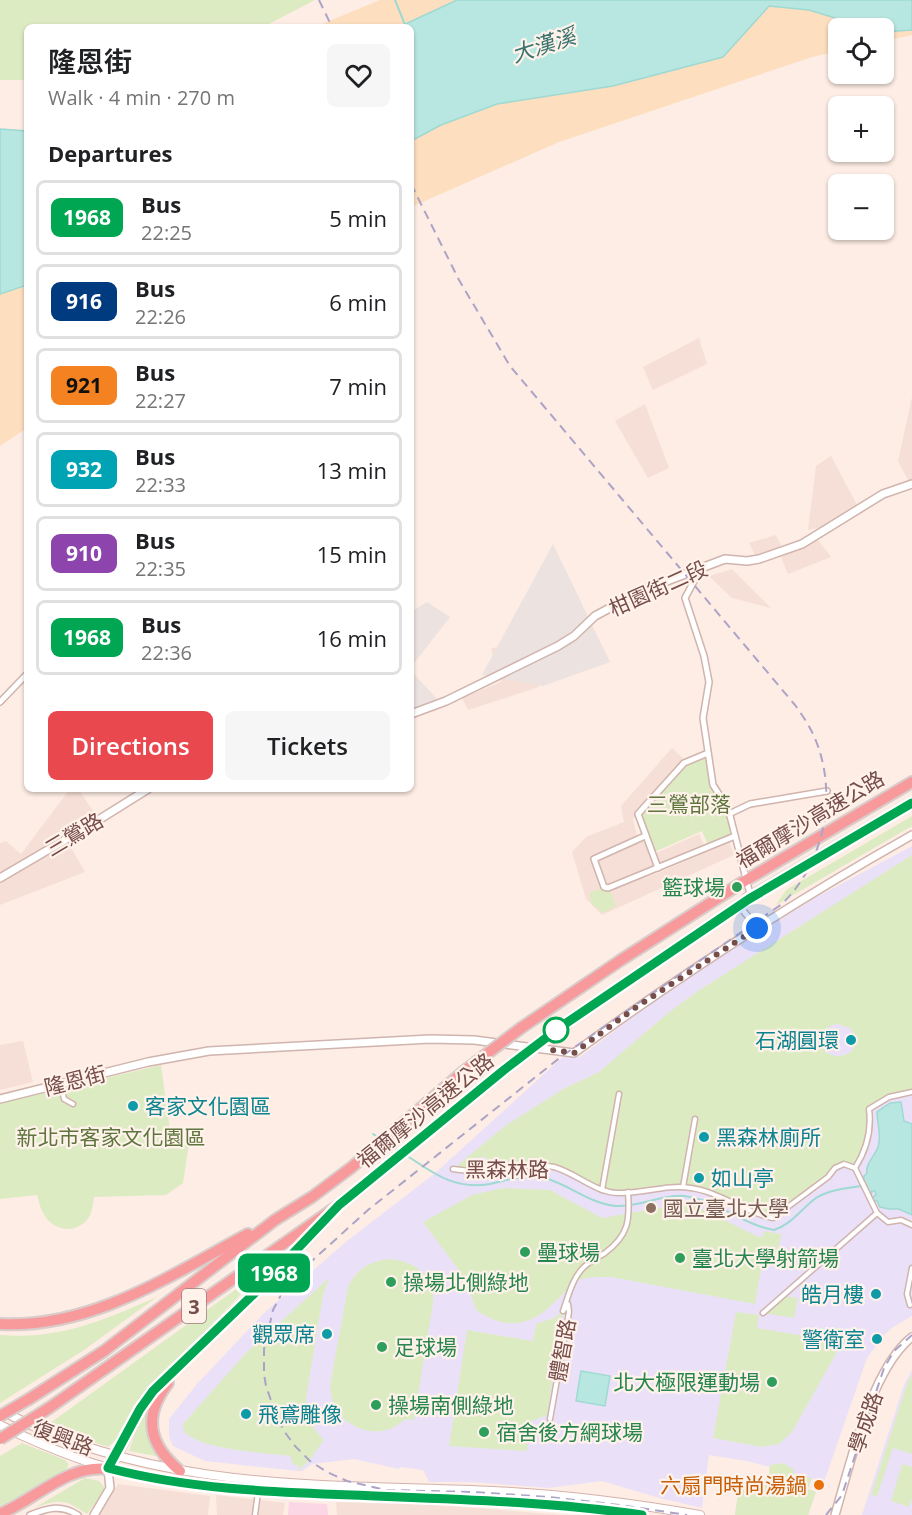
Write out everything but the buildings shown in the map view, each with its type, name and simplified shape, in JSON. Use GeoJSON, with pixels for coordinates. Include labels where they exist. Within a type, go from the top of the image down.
{"type":"FeatureCollection","features":[{"type":"Feature","properties":{"kind":"highway","name":"福爾摩沙高速公路"},"geometry":{"type":"LineString","coordinates":[[0,1416],[104,1351],[275,1220],[312,1197],[352,1167],[463,1072],[521,1028],[621,960],[746,880],[912,782]]}},
{"type":"Feature","properties":{"kind":"highway","name":"福爾摩沙高速公路"},"geometry":{"type":"LineString","coordinates":[[0,1440],[339,1205],[559,1028],[740,905],[912,803]]}},
{"type":"Feature","properties":{"kind":"highway"},"geometry":{"type":"LineString","coordinates":[[0,1514],[78,1471],[96,1467],[108,1468],[149,1396],[274,1274],[339,1205]]}},
{"type":"Feature","properties":{"kind":"highway"},"geometry":{"type":"LineString","coordinates":[[0,1324],[59,1319],[116,1303],[275,1220]]}},
{"type":"Feature","properties":{"kind":"highway"},"geometry":{"type":"LineString","coordinates":[[180,1471],[163,1455],[155,1442],[152,1429],[154,1411],[160,1395],[190,1358]]}},
{"type":"Feature","properties":{"kind":"main road","name":"復興路"},"geometry":{"type":"LineString","coordinates":[[0,1410],[64,1439],[152,1466],[180,1471],[291,1484],[566,1495],[700,1515]]}},
{"type":"Feature","properties":{"kind":"main road","name":"復興路"},"geometry":{"type":"LineString","coordinates":[[0,1425],[48,1448],[108,1468],[165,1481],[258,1491],[555,1504],[642,1515]]}},
{"type":"Feature","properties":{"kind":"street","name":"柑園街二段"},"geometry":{"type":"LineString","coordinates":[[414,713],[446,701],[558,646],[574,636],[595,616],[643,590],[725,559],[747,561],[759,559],[802,544],[884,494],[912,484]]}},
{"type":"Feature","properties":{"kind":"street"},"geometry":{"type":"LineString","coordinates":[[701,568],[685,598],[704,656],[709,682],[703,718],[708,753],[713,785],[728,808],[750,894],[737,902],[757,928]]}},
{"type":"Feature","properties":{"kind":"street"},"geometry":{"type":"LineString","coordinates":[[0,702],[24,677]]}},
{"type":"Feature","properties":{"kind":"street"},"geometry":{"type":"LineString","coordinates":[[658,868],[638,814],[684,764],[708,753]]}},
{"type":"Feature","properties":{"kind":"street"},"geometry":{"type":"LineString","coordinates":[[729,814],[750,804],[827,791]]}},
{"type":"Feature","properties":{"kind":"street","name":"三鶯路"},"geometry":{"type":"LineString","coordinates":[[0,878],[143,792]]}},
{"type":"Feature","properties":{"kind":"street","name":"隆恩街"},"geometry":{"type":"LineString","coordinates":[[0,1099],[148,1062],[209,1051],[430,1039],[474,1040],[574,1053],[635,1008],[757,928],[912,835]]}},
{"type":"Feature","properties":{"kind":"street"},"geometry":{"type":"LineString","coordinates":[[645,836],[594,859],[604,887],[609,888],[735,836]]}},
{"type":"Feature","properties":{"kind":"street"},"geometry":{"type":"LineString","coordinates":[[61,1084],[64,1099],[73,1104]]}},
{"type":"Feature","properties":{"kind":"street"},"geometry":{"type":"LineString","coordinates":[[912,1092],[889,1097],[869,1109],[872,1126],[864,1154],[855,1168],[868,1199],[877,1213],[888,1221],[901,1220],[912,1224]]}},
{"type":"Feature","properties":{"kind":"street"},"geometry":{"type":"LineString","coordinates":[[602,1190],[619,1094]]}},
{"type":"Feature","properties":{"kind":"street"},"geometry":{"type":"LineString","coordinates":[[683,1187],[694,1119]]}},
{"type":"Feature","properties":{"kind":"street","name":"黑森林路"},"geometry":{"type":"LineString","coordinates":[[453,1169],[476,1171],[521,1166],[554,1167],[602,1190],[618,1193],[671,1186],[683,1187],[708,1192],[762,1216],[773,1218],[828,1177],[835,1168],[844,1164],[855,1168]]}},
{"type":"Feature","properties":{"kind":"street","name":"體智路"},"geometry":{"type":"LineString","coordinates":[[550,1419],[569,1312],[568,1304],[563,1311],[579,1273],[615,1244],[623,1234],[629,1214],[628,1192]]}},
{"type":"Feature","properties":{"kind":"street"},"geometry":{"type":"LineString","coordinates":[[763,1313],[877,1213]]}},
{"type":"Feature","properties":{"kind":"street"},"geometry":{"type":"LineString","coordinates":[[910,1305],[907,1294],[912,1268]]}},
{"type":"Feature","properties":{"kind":"street","name":"學成路"},"geometry":{"type":"LineString","coordinates":[[835,1515],[876,1389],[896,1352],[912,1337]]}},
{"type":"Feature","properties":{"kind":"street"},"geometry":{"type":"LineString","coordinates":[[94,1515],[110,1488],[108,1468]]}},
{"type":"Feature","properties":{"kind":"street"},"geometry":{"type":"LineString","coordinates":[[255,1515],[258,1491]]}},
{"type":"Feature","properties":{"kind":"street"},"geometry":{"type":"LineString","coordinates":[[30,1515],[60,1507],[78,1515]]}},
{"type":"Feature","properties":{"kind":"shaded area"},"geometry":{"type":"Polygon","coordinates":[[[699,338],[707,364],[653,390],[643,367],[699,338]]]}},
{"type":"Feature","properties":{"kind":"shaded area"},"geometry":{"type":"Polygon","coordinates":[[[912,397],[912,484],[910,484],[898,461],[912,397]]]}},
{"type":"Feature","properties":{"kind":"shaded area"},"geometry":{"type":"Polygon","coordinates":[[[645,404],[669,468],[648,478],[615,421],[645,404]]]}},
{"type":"Feature","properties":{"kind":"shaded area"},"geometry":{"type":"Polygon","coordinates":[[[831,456],[857,505],[822,527],[808,530],[816,466],[831,456]]]}},
{"type":"Feature","properties":{"kind":"shaded area"},"geometry":{"type":"Polygon","coordinates":[[[776,535],[782,547],[755,555],[749,543],[776,535]]]}},
{"type":"Feature","properties":{"kind":"shaded area"},"geometry":{"type":"Polygon","coordinates":[[[818,540],[831,557],[788,574],[781,557],[818,540]]]}},
{"type":"Feature","properties":{"kind":"shaded area"},"geometry":{"type":"Polygon","coordinates":[[[553,544],[610,662],[543,686],[482,675],[553,544]]]}},
{"type":"Feature","properties":{"kind":"shaded area"},"geometry":{"type":"Polygon","coordinates":[[[733,569],[771,608],[732,598],[709,576],[733,569]]]}},
{"type":"Feature","properties":{"kind":"shaded area"},"geometry":{"type":"Polygon","coordinates":[[[427,602],[450,617],[414,663],[414,610],[427,602]]]}},
{"type":"Feature","properties":{"kind":"shaded area"},"geometry":{"type":"Polygon","coordinates":[[[505,644],[531,670],[539,687],[468,710],[462,698],[501,682],[491,649],[505,644]]]}},
{"type":"Feature","properties":{"kind":"shaded area"},"geometry":{"type":"Polygon","coordinates":[[[414,674],[437,699],[414,707],[414,674]]]}},
{"type":"Feature","properties":{"kind":"shaded area"},"geometry":{"type":"Polygon","coordinates":[[[672,748],[684,759],[633,819],[637,836],[591,859],[602,891],[658,873],[729,842],[734,855],[602,915],[586,899],[572,852],[586,837],[624,822],[621,806],[672,748]]]}},
{"type":"Feature","properties":{"kind":"shaded area"},"geometry":{"type":"Polygon","coordinates":[[[68,792],[80,792],[96,815],[69,844],[85,872],[0,905],[0,843],[6,841],[21,854],[68,792]]]}},
{"type":"Feature","properties":{"kind":"shaded area"},"geometry":{"type":"Polygon","coordinates":[[[699,834],[704,845],[659,864],[654,854],[699,834]]]}},
{"type":"Feature","properties":{"kind":"shaded area"},"geometry":{"type":"Polygon","coordinates":[[[643,840],[655,866],[607,885],[596,861],[643,840]]]}},
{"type":"Feature","properties":{"kind":"shaded area","name":"國立臺北大學"},"geometry":{"type":"Polygon","coordinates":[[[912,846],[912,1316],[883,1336],[867,1358],[824,1482],[812,1478],[808,1489],[816,1492],[808,1515],[735,1515],[739,1487],[757,1488],[765,1484],[770,1467],[709,1455],[702,1508],[602,1481],[548,1488],[473,1482],[429,1482],[423,1470],[400,1467],[399,1469],[354,1459],[312,1464],[298,1471],[205,1461],[173,1446],[169,1436],[169,1419],[197,1384],[265,1312],[347,1241],[434,1174],[566,1054],[580,1057],[676,984],[815,898],[912,846]]]}},
{"type":"Feature","properties":{"kind":"shaded area"},"geometry":{"type":"Polygon","coordinates":[[[23,1041],[33,1082],[0,1090],[0,1045],[23,1041]]]}},
{"type":"Feature","properties":{"kind":"shaded area"},"geometry":{"type":"Polygon","coordinates":[[[912,1370],[912,1515],[862,1515],[904,1385],[912,1370]]]}},
{"type":"Feature","properties":{"kind":"shaded area"},"geometry":{"type":"Polygon","coordinates":[[[118,1484],[210,1496],[208,1515],[99,1515],[118,1484]]]}},
{"type":"Feature","properties":{"kind":"shaded area"},"geometry":{"type":"Polygon","coordinates":[[[216,1495],[285,1503],[283,1515],[217,1515],[216,1495]]]}},
{"type":"Feature","properties":{"kind":"shaded area"},"geometry":{"type":"Polygon","coordinates":[[[289,1502],[327,1504],[328,1515],[288,1515],[289,1502]]]}},
{"type":"Feature","properties":{"kind":"shaded area"},"geometry":{"type":"Polygon","coordinates":[[[336,1502],[424,1504],[562,1515],[337,1515],[336,1502]]]}},
{"type":"Feature","properties":{"kind":"green space"},"geometry":{"type":"Polygon","coordinates":[[[0,0],[315,0],[269,24],[24,24],[24,80],[0,80],[0,0]]]}},
{"type":"Feature","properties":{"kind":"green space","name":"三鶯部落"},"geometry":{"type":"Polygon","coordinates":[[[708,753],[713,785],[728,808],[735,836],[709,847],[702,831],[652,853],[638,814],[684,763],[708,753]]]}},
{"type":"Feature","properties":{"kind":"green space"},"geometry":{"type":"Polygon","coordinates":[[[912,816],[912,826],[776,905],[786,890],[912,816]]]}},
{"type":"Feature","properties":{"kind":"green space"},"geometry":{"type":"Polygon","coordinates":[[[912,855],[912,1092],[889,1097],[869,1109],[868,1140],[855,1168],[844,1164],[835,1168],[828,1177],[773,1218],[686,1188],[663,1186],[630,1192],[604,1190],[554,1167],[530,1165],[489,1170],[486,1157],[475,1158],[467,1170],[453,1169],[505,1126],[565,1088],[599,1072],[668,1013],[698,991],[912,855]],[[837,1024],[826,1029],[822,1036],[822,1046],[826,1052],[833,1056],[849,1053],[854,1047],[855,1039],[850,1028],[837,1024]]]}},
{"type":"Feature","properties":{"kind":"green space"},"geometry":{"type":"Polygon","coordinates":[[[602,888],[610,890],[616,906],[603,913],[591,903],[589,893],[602,888]]]}},
{"type":"Feature","properties":{"kind":"green space","name":"新北市客家文化園區"},"geometry":{"type":"Polygon","coordinates":[[[161,1065],[171,1138],[189,1143],[183,1183],[166,1195],[94,1197],[87,1220],[69,1229],[57,1227],[47,1219],[37,1195],[0,1199],[0,1103],[161,1065]]]}},
{"type":"Feature","properties":{"kind":"green space"},"geometry":{"type":"Polygon","coordinates":[[[503,1188],[550,1190],[602,1218],[682,1204],[695,1206],[757,1236],[763,1237],[764,1231],[781,1234],[777,1259],[763,1257],[755,1304],[611,1277],[593,1277],[575,1282],[548,1308],[529,1320],[519,1323],[499,1321],[476,1310],[466,1280],[423,1222],[472,1195],[503,1188]]]}},
{"type":"Feature","properties":{"kind":"green space"},"geometry":{"type":"Polygon","coordinates":[[[389,1259],[407,1263],[422,1271],[431,1285],[433,1303],[414,1420],[406,1419],[390,1429],[368,1431],[358,1428],[341,1415],[331,1396],[330,1385],[348,1287],[355,1275],[365,1267],[389,1259]]]}},
{"type":"Feature","properties":{"kind":"green space"},"geometry":{"type":"Polygon","coordinates":[[[268,1266],[147,1392],[123,1433],[108,1447],[46,1426],[268,1266]]]}},
{"type":"Feature","properties":{"kind":"green space"},"geometry":{"type":"Polygon","coordinates":[[[329,1278],[323,1295],[306,1399],[311,1421],[324,1440],[310,1460],[298,1471],[299,1465],[293,1465],[290,1456],[219,1447],[193,1438],[184,1432],[183,1424],[246,1353],[329,1278]]]}},
{"type":"Feature","properties":{"kind":"green space"},"geometry":{"type":"Polygon","coordinates":[[[782,1296],[798,1298],[794,1318],[763,1313],[782,1296]]]}},
{"type":"Feature","properties":{"kind":"green space"},"geometry":{"type":"Polygon","coordinates":[[[157,1297],[84,1350],[0,1403],[0,1335],[22,1336],[62,1331],[100,1320],[157,1297]]]}},
{"type":"Feature","properties":{"kind":"green space"},"geometry":{"type":"Polygon","coordinates":[[[563,1311],[547,1415],[530,1422],[527,1451],[449,1446],[467,1330],[533,1341],[536,1324],[554,1318],[563,1311]]]}},
{"type":"Feature","properties":{"kind":"green space","name":"北大極限運動場"},"geometry":{"type":"Polygon","coordinates":[[[736,1312],[759,1315],[757,1328],[828,1340],[831,1327],[851,1331],[792,1432],[779,1444],[762,1447],[713,1438],[736,1312]]]}},
{"type":"Feature","properties":{"kind":"green space"},"geometry":{"type":"Polygon","coordinates":[[[912,1374],[912,1454],[893,1448],[877,1496],[871,1495],[906,1387],[912,1374]]]}},
{"type":"Feature","properties":{"kind":"green space"},"geometry":{"type":"Polygon","coordinates":[[[149,1405],[148,1434],[161,1457],[129,1451],[140,1419],[149,1405]]]}},
{"type":"Feature","properties":{"kind":"green space"},"geometry":{"type":"Polygon","coordinates":[[[22,1443],[65,1460],[69,1465],[48,1482],[0,1506],[0,1456],[22,1443]]]}},
{"type":"Feature","properties":{"kind":"green space"},"geometry":{"type":"Polygon","coordinates":[[[784,1463],[794,1470],[793,1473],[812,1478],[808,1489],[816,1492],[808,1515],[735,1515],[739,1487],[758,1488],[762,1486],[767,1479],[770,1465],[784,1463]]]}},
{"type":"Feature","properties":{"kind":"green space"},"geometry":{"type":"Polygon","coordinates":[[[902,1464],[912,1467],[912,1498],[909,1507],[891,1501],[902,1464]]]}},
{"type":"Feature","properties":{"kind":"green space"},"geometry":{"type":"Polygon","coordinates":[[[85,1478],[99,1481],[104,1487],[87,1514],[73,1505],[62,1502],[34,1508],[85,1478]]]}},
{"type":"Feature","properties":{"kind":"sand"},"geometry":{"type":"Polygon","coordinates":[[[380,0],[912,0],[912,35],[894,39],[894,18],[828,18],[828,53],[559,142],[414,206],[414,24],[322,24],[380,0]]]}},
{"type":"Feature","properties":{"kind":"sand"},"geometry":{"type":"Polygon","coordinates":[[[24,168],[24,430],[0,446],[0,185],[24,168]]]}},
{"type":"Feature","properties":{"kind":"water","name":"大漢溪"},"geometry":{"type":"Polygon","coordinates":[[[457,0],[912,0],[912,30],[894,31],[894,18],[835,18],[809,10],[769,6],[723,57],[613,86],[497,104],[441,125],[414,139],[414,24],[405,24],[457,0]]]}},
{"type":"Feature","properties":{"kind":"water"},"geometry":{"type":"Polygon","coordinates":[[[0,129],[24,131],[24,286],[0,294],[0,129]]]}},
{"type":"Feature","properties":{"kind":"water"},"geometry":{"type":"Polygon","coordinates":[[[901,1102],[904,1121],[912,1124],[912,1215],[899,1209],[880,1207],[877,1201],[872,1201],[876,1195],[875,1191],[872,1191],[871,1196],[863,1186],[867,1166],[879,1143],[877,1112],[890,1103],[901,1102]]]}},
{"type":"Feature","properties":{"kind":"water"},"geometry":{"type":"Polygon","coordinates":[[[581,1371],[610,1376],[605,1406],[576,1401],[581,1371]]]}},
{"type":"Feature","properties":{"kind":"waterway"},"geometry":{"type":"LineString","coordinates":[[395,0],[405,24]]}},
{"type":"Feature","properties":{"kind":"waterway"},"geometry":{"type":"LineString","coordinates":[[373,1134],[381,1139]]}},
{"type":"Feature","properties":{"kind":"waterway"},"geometry":{"type":"LineString","coordinates":[[385,1142],[398,1150]]}},
{"type":"Feature","properties":{"kind":"waterway"},"geometry":{"type":"LineString","coordinates":[[406,1155],[425,1168],[465,1185],[537,1177],[553,1181],[597,1202],[616,1206],[684,1196],[708,1202],[752,1223],[774,1230],[786,1224],[821,1195],[862,1186]]}},
{"type":"Feature","properties":{"kind":"railway"},"geometry":{"type":"LineString","coordinates":[[319,0],[331,24]]}},
{"type":"Feature","properties":{"kind":"railway"},"geometry":{"type":"LineString","coordinates":[[414,190],[459,280],[510,366],[801,713],[814,736],[823,762],[826,806],[817,849],[808,869],[782,904],[562,1056],[368,1210],[303,1269],[283,1291],[273,1310],[264,1349],[266,1386],[276,1415],[295,1446],[310,1461],[347,1481],[386,1490],[549,1497],[687,1515]]}},
{"type":"Feature","properties":{"kind":"railway"},"geometry":{"type":"LineString","coordinates":[[826,1515],[842,1495],[884,1368],[894,1351],[912,1335]]}},
{"type":"Feature","properties":{"kind":"bus line","name":"1968"},"geometry":{"type":"LineString","coordinates":[[642,1515],[555,1504],[284,1493],[214,1487],[165,1481],[108,1468],[120,1450],[140,1409],[153,1391],[190,1358],[339,1205],[559,1028],[756,894],[912,803]]}},
{"type":"Feature","properties":{"kind":"place","name":"籃球場"},"geometry":{"type":"Point","coordinates":[737,887]}},
{"type":"Feature","properties":{"kind":"place","name":"石湖圓環"},"geometry":{"type":"Point","coordinates":[851,1040]}},
{"type":"Feature","properties":{"kind":"place","name":"客家文化園區"},"geometry":{"type":"Point","coordinates":[133,1106]}},
{"type":"Feature","properties":{"kind":"place","name":"黑森林廁所"},"geometry":{"type":"Point","coordinates":[704,1137]}},
{"type":"Feature","properties":{"kind":"place","name":"如山亭"},"geometry":{"type":"Point","coordinates":[699,1178]}},
{"type":"Feature","properties":{"kind":"place","name":"國立臺北大學"},"geometry":{"type":"Point","coordinates":[651,1208]}},
{"type":"Feature","properties":{"kind":"place","name":"壘球場"},"geometry":{"type":"Point","coordinates":[525,1252]}},
{"type":"Feature","properties":{"kind":"place","name":"臺北大學射箭場"},"geometry":{"type":"Point","coordinates":[680,1258]}},
{"type":"Feature","properties":{"kind":"place","name":"操場北側綠地"},"geometry":{"type":"Point","coordinates":[391,1282]}},
{"type":"Feature","properties":{"kind":"place","name":"皓月樓"},"geometry":{"type":"Point","coordinates":[876,1294]}},
{"type":"Feature","properties":{"kind":"place","name":"觀眾席"},"geometry":{"type":"Point","coordinates":[327,1334]}},
{"type":"Feature","properties":{"kind":"place","name":"警衛室"},"geometry":{"type":"Point","coordinates":[877,1339]}},
{"type":"Feature","properties":{"kind":"place","name":"足球場"},"geometry":{"type":"Point","coordinates":[382,1347]}},
{"type":"Feature","properties":{"kind":"place","name":"北大極限運動場"},"geometry":{"type":"Point","coordinates":[772,1382]}},
{"type":"Feature","properties":{"kind":"place","name":"操場南側綠地"},"geometry":{"type":"Point","coordinates":[376,1405]}},
{"type":"Feature","properties":{"kind":"place","name":"飛鳶雕像"},"geometry":{"type":"Point","coordinates":[246,1414]}},
{"type":"Feature","properties":{"kind":"place","name":"宿舍後方網球場"},"geometry":{"type":"Point","coordinates":[484,1432]}},
{"type":"Feature","properties":{"kind":"place","name":"六扇門時尚湯鍋"},"geometry":{"type":"Point","coordinates":[819,1485]}},
{"type":"Feature","properties":{"kind":"route"},"geometry":{"type":"LineString","coordinates":[[556,1030],[552,1050],[574,1053],[635,1008],[757,928]]}}]}
